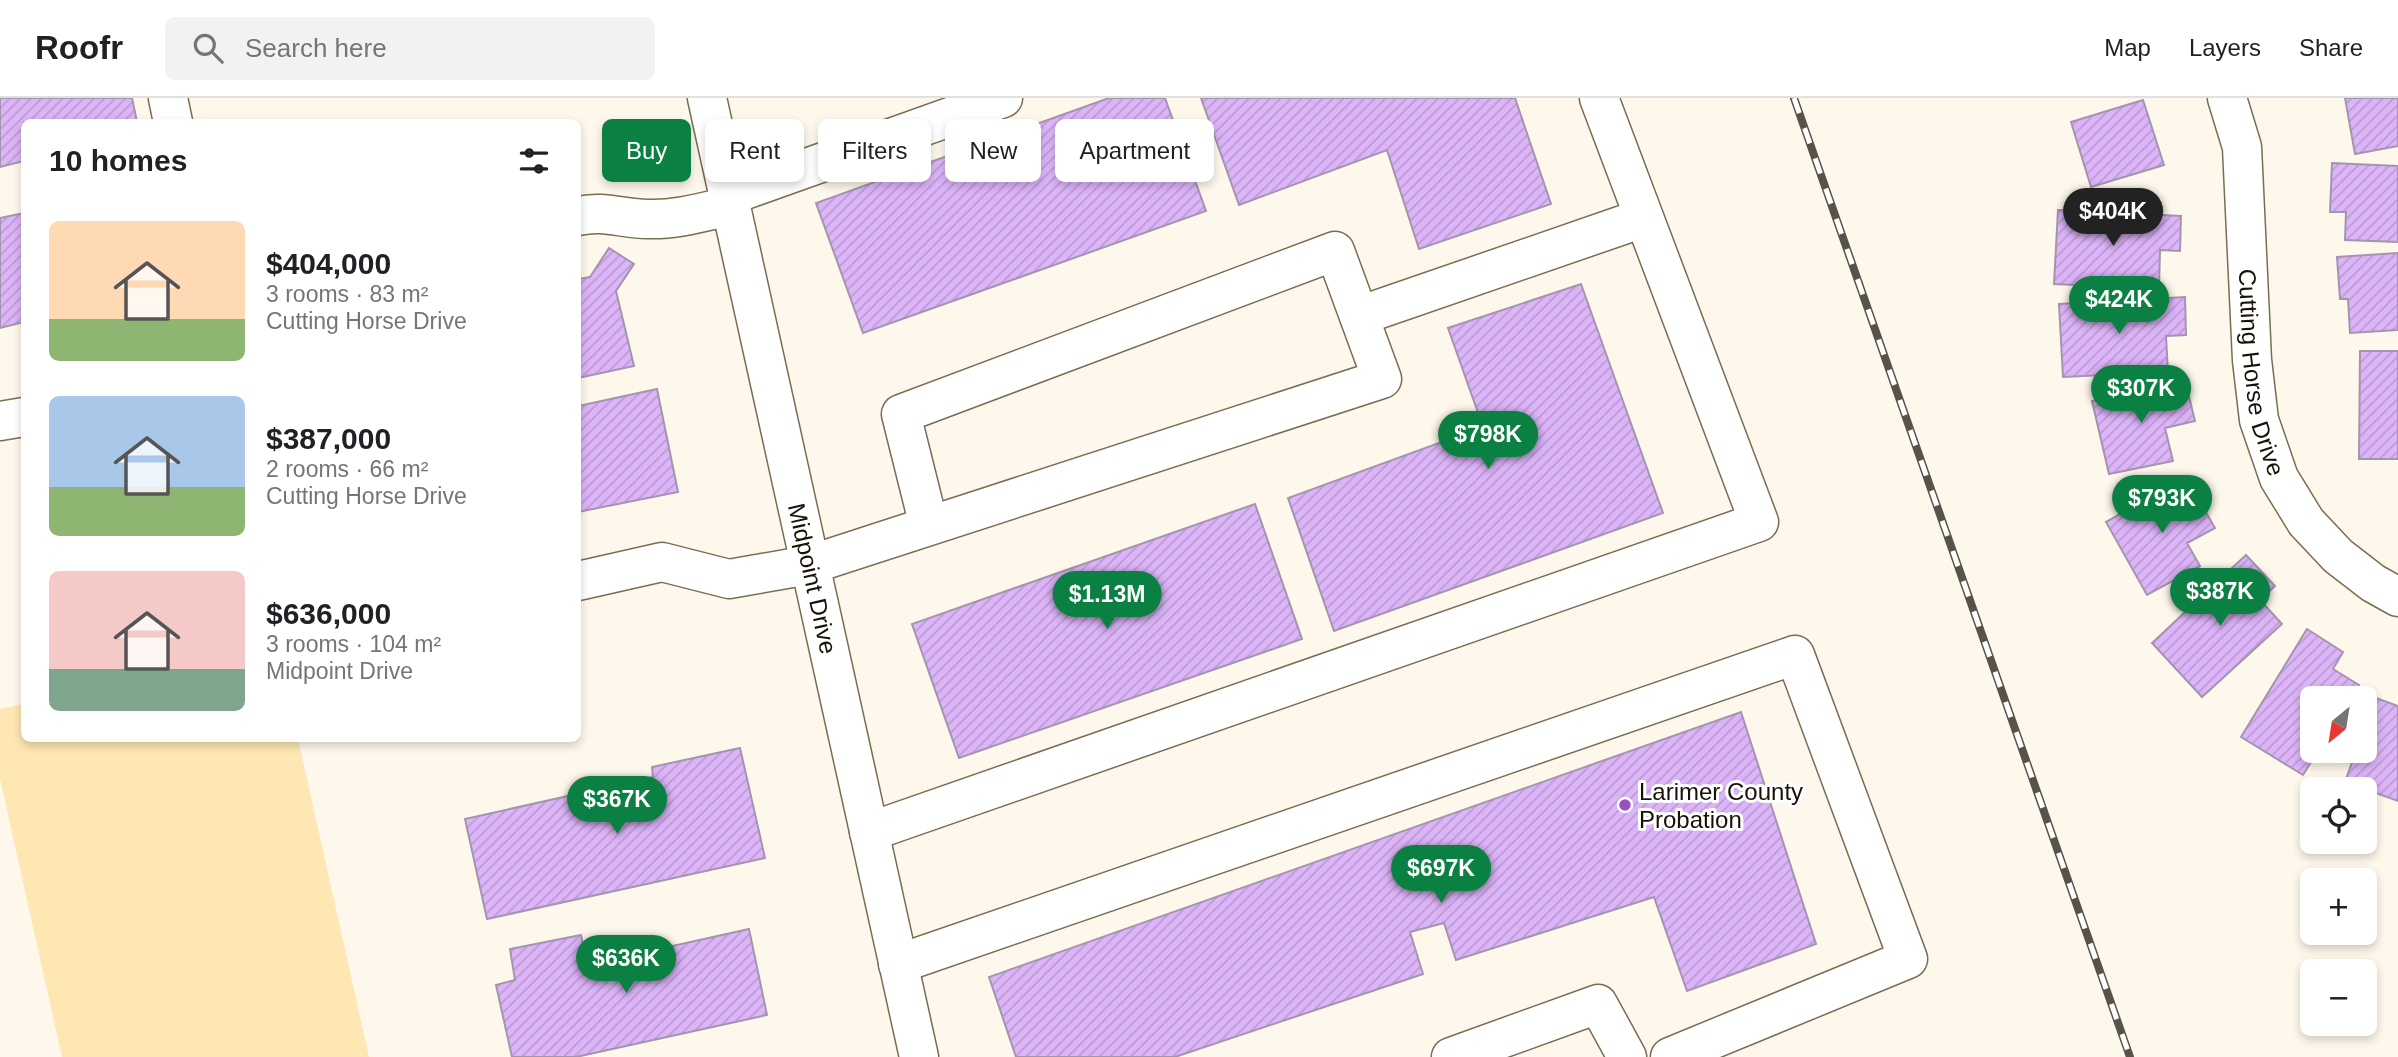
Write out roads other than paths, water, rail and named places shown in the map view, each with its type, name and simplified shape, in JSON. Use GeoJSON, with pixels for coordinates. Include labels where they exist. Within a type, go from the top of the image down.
{"type":"FeatureCollection","features":[{"type":"Feature","properties":{"kind":"street"},"geometry":{"type":"LineString","coordinates":[[168,98],[172,119]]}},
{"type":"Feature","properties":{"kind":"street","name":"Midpoint Drive"},"geometry":{"type":"LineString","coordinates":[[707,98],[808,565],[919,1057]]}},
{"type":"Feature","properties":{"kind":"street"},"geometry":{"type":"LineString","coordinates":[[581,215],[595,212],[644,219],[671,219],[729,201],[1003,98]]}},
{"type":"Feature","properties":{"kind":"street"},"geometry":{"type":"LineString","coordinates":[[869,832],[1759,522],[1599,98]]}},
{"type":"Feature","properties":{"kind":"street","name":"Cutting Horse Drive"},"geometry":{"type":"LineString","coordinates":[[2227,98],[2242,148],[2252,360],[2259,420],[2279,478],[2306,522],[2338,556],[2373,583],[2398,597]]}},
{"type":"Feature","properties":{"kind":"street"},"geometry":{"type":"LineString","coordinates":[[1359,316],[1643,218]]}},
{"type":"Feature","properties":{"kind":"street"},"geometry":{"type":"LineString","coordinates":[[581,580],[662,562],[729,579],[808,565],[929,526],[1382,379],[1335,251],[901,414],[929,526]]}},
{"type":"Feature","properties":{"kind":"street"},"geometry":{"type":"LineString","coordinates":[[0,421],[21,418]]}},
{"type":"Feature","properties":{"kind":"street"},"geometry":{"type":"LineString","coordinates":[[898,964],[1795,655],[1908,959],[1670,1057]]}},
{"type":"Feature","properties":{"kind":"street"},"geometry":{"type":"LineString","coordinates":[[1451,1057],[1598,1004],[1627,1057]]}},
{"type":"Feature","properties":{"kind":"railway"},"geometry":{"type":"LineString","coordinates":[[1794,98],[2130,1057]]}},
{"type":"Feature","properties":{"kind":"place","name":"Larimer County Probation"},"geometry":{"type":"Point","coordinates":[1625,805]}}]}
